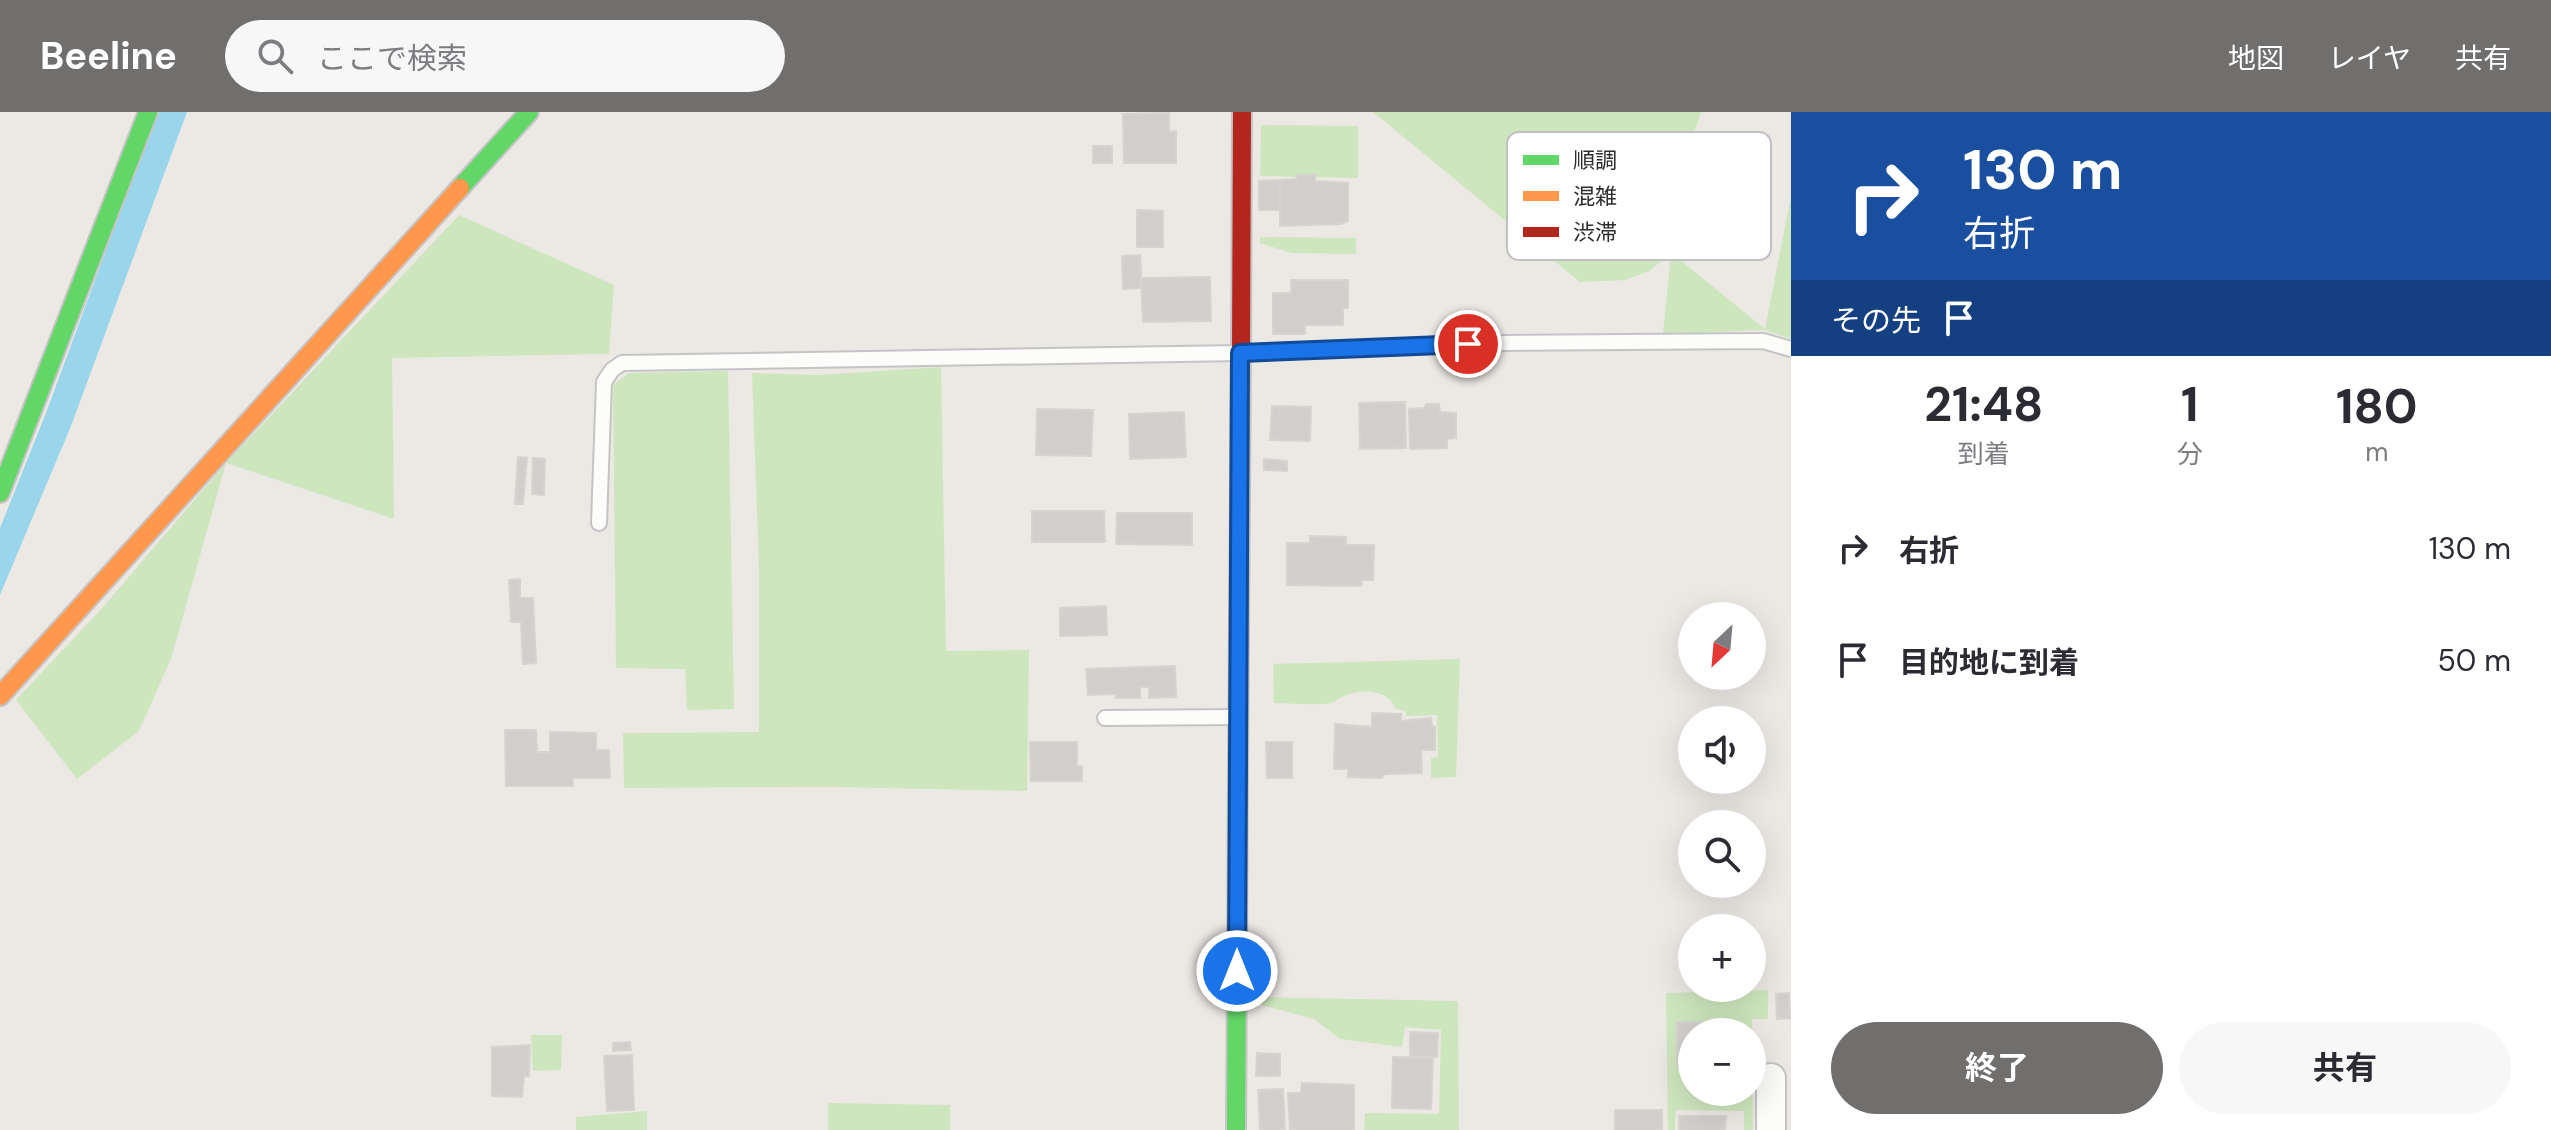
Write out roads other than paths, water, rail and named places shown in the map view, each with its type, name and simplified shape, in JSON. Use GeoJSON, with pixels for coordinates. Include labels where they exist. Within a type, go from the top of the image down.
{"type":"FeatureCollection","features":[{"type":"Feature","properties":{"kind":"street"},"geometry":{"type":"LineString","coordinates":[[0,493],[148,112]]}},
{"type":"Feature","properties":{"kind":"street"},"geometry":{"type":"LineString","coordinates":[[0,696],[529,112]]}},
{"type":"Feature","properties":{"kind":"street"},"geometry":{"type":"LineString","coordinates":[[1236,1130],[1242,112]]}},
{"type":"Feature","properties":{"kind":"street"},"geometry":{"type":"LineString","coordinates":[[11,426],[32,416]]}},
{"type":"Feature","properties":{"kind":"street"},"geometry":{"type":"LineString","coordinates":[[1771,1078],[1771,1130]]}},
{"type":"Feature","properties":{"kind":"lane"},"geometry":{"type":"LineString","coordinates":[[599,523],[604,382],[612,370],[622,363],[1240,353],[1506,343],[1763,341],[1791,349]]}},
{"type":"Feature","properties":{"kind":"lane"},"geometry":{"type":"LineString","coordinates":[[1105,718],[1239,717]]}},
{"type":"Feature","properties":{"kind":"water"},"geometry":{"type":"Polygon","coordinates":[[[157,112],[187,112],[71,426],[0,595],[0,528],[46,413],[157,112]]]}}]}
